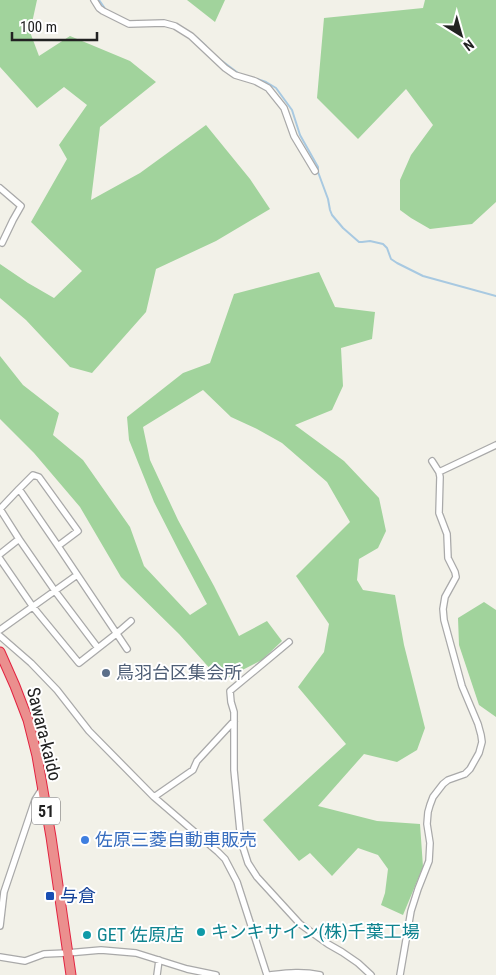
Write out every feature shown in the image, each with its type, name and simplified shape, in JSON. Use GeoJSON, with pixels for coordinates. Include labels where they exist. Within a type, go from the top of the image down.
{"type":"FeatureCollection","features":[{"type":"Feature","properties":{"kind":"highway","name":"Sawara-kaido"},"geometry":{"type":"LineString","coordinates":[[0,652],[16,686],[28,720],[36,756],[51,837],[71,975]]}},
{"type":"Feature","properties":{"kind":"street"},"geometry":{"type":"LineString","coordinates":[[94,0],[103,11],[129,24],[164,23],[174,26],[192,36],[225,68],[235,75],[255,81],[268,88],[284,108],[294,136],[315,171]]}},
{"type":"Feature","properties":{"kind":"street"},"geometry":{"type":"LineString","coordinates":[[0,188],[21,206],[2,243]]}},
{"type":"Feature","properties":{"kind":"street"},"geometry":{"type":"LineString","coordinates":[[439,472],[496,445]]}},
{"type":"Feature","properties":{"kind":"street"},"geometry":{"type":"LineString","coordinates":[[400,975],[411,911],[429,861],[430,843],[427,824],[432,797],[443,784],[465,774],[470,769],[479,753],[482,742],[478,724],[462,686],[444,620],[444,597],[456,577],[448,558],[447,534],[439,513],[439,472],[432,461]]}},
{"type":"Feature","properties":{"kind":"street"},"geometry":{"type":"LineString","coordinates":[[58,546],[78,531],[39,477],[33,475],[0,509],[55,591],[98,648]]}},
{"type":"Feature","properties":{"kind":"street"},"geometry":{"type":"LineString","coordinates":[[19,489],[127,649]]}},
{"type":"Feature","properties":{"kind":"street"},"geometry":{"type":"LineString","coordinates":[[0,554],[19,539]]}},
{"type":"Feature","properties":{"kind":"street"},"geometry":{"type":"LineString","coordinates":[[0,559],[33,607],[79,663],[131,621]]}},
{"type":"Feature","properties":{"kind":"street"},"geometry":{"type":"LineString","coordinates":[[0,630],[77,575]]}},
{"type":"Feature","properties":{"kind":"street"},"geometry":{"type":"LineString","coordinates":[[0,636],[41,673],[67,702],[89,731],[154,797],[224,859],[237,882],[268,975],[292,972],[320,975]]}},
{"type":"Feature","properties":{"kind":"street"},"geometry":{"type":"LineString","coordinates":[[289,642],[230,691],[230,702],[234,712],[234,770],[240,841],[248,863],[257,878],[300,924],[320,940],[350,958],[371,975]]}},
{"type":"Feature","properties":{"kind":"street"},"geometry":{"type":"LineString","coordinates":[[154,797],[193,770],[197,761],[234,721]]}},
{"type":"Feature","properties":{"kind":"street"},"geometry":{"type":"LineString","coordinates":[[0,926],[4,892],[35,800],[42,789]]}},
{"type":"Feature","properties":{"kind":"street"},"geometry":{"type":"LineString","coordinates":[[0,958],[25,961],[44,954],[101,950],[136,953],[187,969],[216,975]]}},
{"type":"Feature","properties":{"kind":"street"},"geometry":{"type":"LineString","coordinates":[[157,975],[158,960]]}},
{"type":"Feature","properties":{"kind":"green space"},"geometry":{"type":"Polygon","coordinates":[[[0,0],[37,0],[30,32],[39,56],[70,36],[130,61],[156,82],[100,127],[91,200],[140,173],[206,125],[250,179],[270,209],[216,241],[156,269],[146,312],[92,373],[70,367],[26,320],[0,298],[0,264],[54,298],[82,271],[31,222],[67,159],[59,145],[87,105],[64,87],[37,108],[0,67],[0,0]]]}},
{"type":"Feature","properties":{"kind":"green space"},"geometry":{"type":"Polygon","coordinates":[[[187,0],[225,0],[215,22],[187,0]]]}},
{"type":"Feature","properties":{"kind":"green space"},"geometry":{"type":"Polygon","coordinates":[[[425,0],[496,0],[496,202],[472,224],[430,229],[400,210],[400,180],[411,155],[433,125],[406,89],[358,139],[317,98],[324,18],[423,8],[425,0]]]}},
{"type":"Feature","properties":{"kind":"green space"},"geometry":{"type":"Polygon","coordinates":[[[319,272],[335,307],[375,312],[372,339],[341,348],[343,386],[332,410],[295,425],[344,461],[379,498],[386,531],[378,548],[359,559],[357,580],[363,590],[395,595],[404,645],[425,728],[417,750],[397,762],[364,754],[318,806],[377,821],[420,824],[423,867],[403,915],[381,905],[385,893],[388,869],[378,855],[358,848],[332,876],[310,853],[299,861],[263,820],[346,744],[298,687],[324,652],[329,624],[296,576],[350,522],[327,482],[282,443],[231,417],[203,390],[143,427],[150,460],[178,520],[239,636],[267,621],[282,641],[262,660],[221,681],[179,634],[121,577],[80,507],[34,453],[0,419],[0,356],[23,385],[59,413],[53,435],[83,460],[130,527],[144,566],[190,615],[207,604],[154,502],[129,440],[127,417],[183,373],[210,363],[234,294],[319,272]]]}},
{"type":"Feature","properties":{"kind":"green space"},"geometry":{"type":"Polygon","coordinates":[[[484,602],[496,610],[496,717],[479,705],[459,645],[458,618],[484,602]]]}},
{"type":"Feature","properties":{"kind":"waterway"},"geometry":{"type":"LineString","coordinates":[[99,0],[106,10]]}},
{"type":"Feature","properties":{"kind":"waterway"},"geometry":{"type":"LineString","coordinates":[[195,36],[206,46]]}},
{"type":"Feature","properties":{"kind":"waterway"},"geometry":{"type":"LineString","coordinates":[[222,61],[238,73]]}},
{"type":"Feature","properties":{"kind":"waterway"},"geometry":{"type":"LineString","coordinates":[[257,79],[276,88],[292,110],[300,135],[318,167],[332,215],[343,228],[359,242],[370,241],[383,244],[387,248],[391,259],[423,276],[496,296]]}},
{"type":"Feature","properties":{"kind":"place","name":"鳥羽台区集会所"},"geometry":{"type":"Point","coordinates":[106,673]}},
{"type":"Feature","properties":{"kind":"place","name":"佐原三菱自動車販売"},"geometry":{"type":"Point","coordinates":[85,840]}},
{"type":"Feature","properties":{"kind":"place","name":"与倉"},"geometry":{"type":"Point","coordinates":[50,896]}},
{"type":"Feature","properties":{"kind":"place","name":"キンキサイン(株)千葉工場"},"geometry":{"type":"Point","coordinates":[201,932]}},
{"type":"Feature","properties":{"kind":"place","name":"GET 佐原店"},"geometry":{"type":"Point","coordinates":[87,935]}}]}
